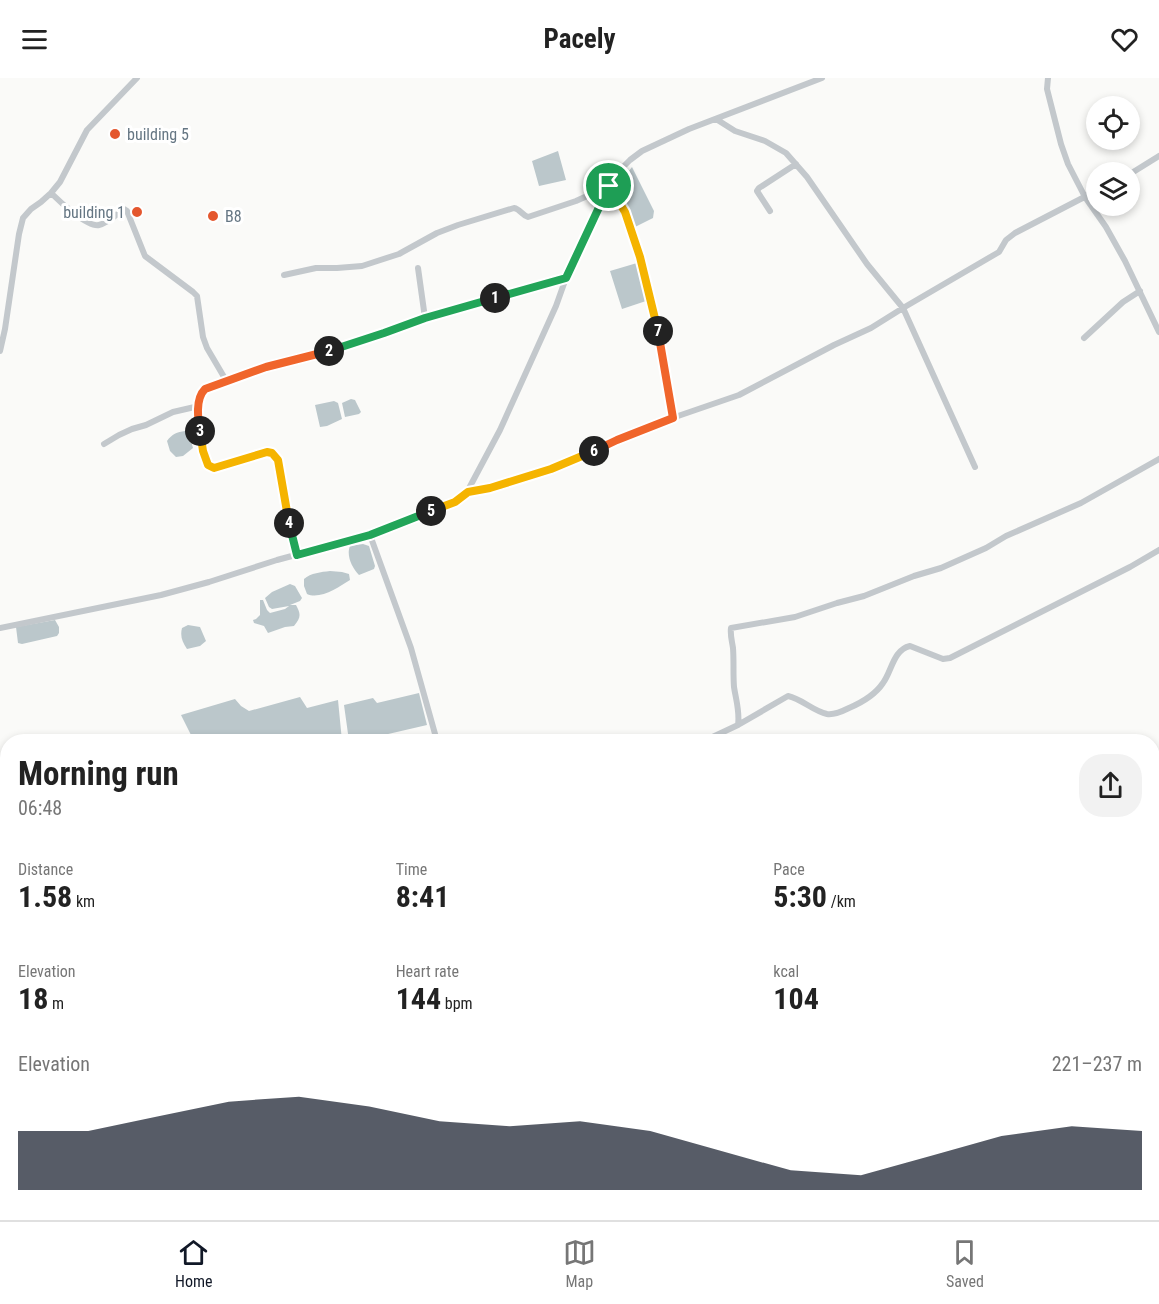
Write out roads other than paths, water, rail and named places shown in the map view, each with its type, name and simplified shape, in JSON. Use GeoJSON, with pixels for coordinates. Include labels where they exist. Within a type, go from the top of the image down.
{"type":"FeatureCollection","features":[{"type":"Feature","properties":{"kind":"street"},"geometry":{"type":"LineString","coordinates":[[0,351],[23,218],[60,182],[87,130],[137,78]]}},
{"type":"Feature","properties":{"kind":"street"},"geometry":{"type":"LineString","coordinates":[[0,628],[161,595],[370,535],[455,502],[468,492],[500,430],[556,306],[566,278],[609,186],[621,169],[642,151],[689,129],[822,78]]}},
{"type":"Feature","properties":{"kind":"street"},"geometry":{"type":"LineString","coordinates":[[1048,78],[1047,89],[1068,164],[1085,197],[1120,252],[1159,332]]}},
{"type":"Feature","properties":{"kind":"street"},"geometry":{"type":"LineString","coordinates":[[716,119],[735,131],[756,138],[786,153],[821,196],[867,264],[903,308],[975,467]]}},
{"type":"Feature","properties":{"kind":"street"},"geometry":{"type":"LineString","coordinates":[[1140,168],[1159,156]]}},
{"type":"Feature","properties":{"kind":"street"},"geometry":{"type":"LineString","coordinates":[[770,211],[758,191],[759,188],[796,164]]}},
{"type":"Feature","properties":{"kind":"street"},"geometry":{"type":"LineString","coordinates":[[284,275],[316,268],[362,266],[399,254],[437,233],[478,218],[514,208],[528,217],[576,201],[609,186]]}},
{"type":"Feature","properties":{"kind":"street"},"geometry":{"type":"LineString","coordinates":[[609,186],[625,212],[640,257],[656,320],[673,418]]}},
{"type":"Feature","properties":{"kind":"street"},"geometry":{"type":"LineString","coordinates":[[51,193],[72,212],[93,225],[102,224],[124,209],[127,211],[145,256],[194,292],[207,348],[227,382]]}},
{"type":"Feature","properties":{"kind":"street"},"geometry":{"type":"LineString","coordinates":[[468,492],[490,488],[551,469],[583,457],[617,440],[739,395],[871,328],[999,252],[1006,240],[1015,233],[1085,197]]}},
{"type":"Feature","properties":{"kind":"street"},"geometry":{"type":"LineString","coordinates":[[418,268],[425,318]]}},
{"type":"Feature","properties":{"kind":"street"},"geometry":{"type":"LineString","coordinates":[[297,555],[285,508],[278,460],[272,453],[267,452],[214,468],[208,465],[203,451],[199,425],[201,392],[266,367],[322,353],[425,318],[566,278]]}},
{"type":"Feature","properties":{"kind":"street"},"geometry":{"type":"LineString","coordinates":[[1084,338],[1123,302],[1140,291]]}},
{"type":"Feature","properties":{"kind":"street"},"geometry":{"type":"LineString","coordinates":[[104,444],[119,435],[173,412],[199,406]]}},
{"type":"Feature","properties":{"kind":"street"},"geometry":{"type":"LineString","coordinates":[[738,725],[731,628],[795,617],[844,600],[864,596],[941,568],[1081,503],[1159,459]]}},
{"type":"Feature","properties":{"kind":"street"},"geometry":{"type":"LineString","coordinates":[[370,535],[411,648],[435,734]]}},
{"type":"Feature","properties":{"kind":"street"},"geometry":{"type":"LineString","coordinates":[[719,734],[788,696],[828,714],[840,712],[865,701],[884,683],[894,660],[905,647],[909,646],[943,659],[950,658],[1159,550]]}},
{"type":"Feature","properties":{"kind":"place","name":"building 5"},"geometry":{"type":"Point","coordinates":[115,134]}},
{"type":"Feature","properties":{"kind":"place","name":"building 1"},"geometry":{"type":"Point","coordinates":[137,212]}},
{"type":"Feature","properties":{"kind":"place","name":"B8"},"geometry":{"type":"Point","coordinates":[213,216]}}]}
